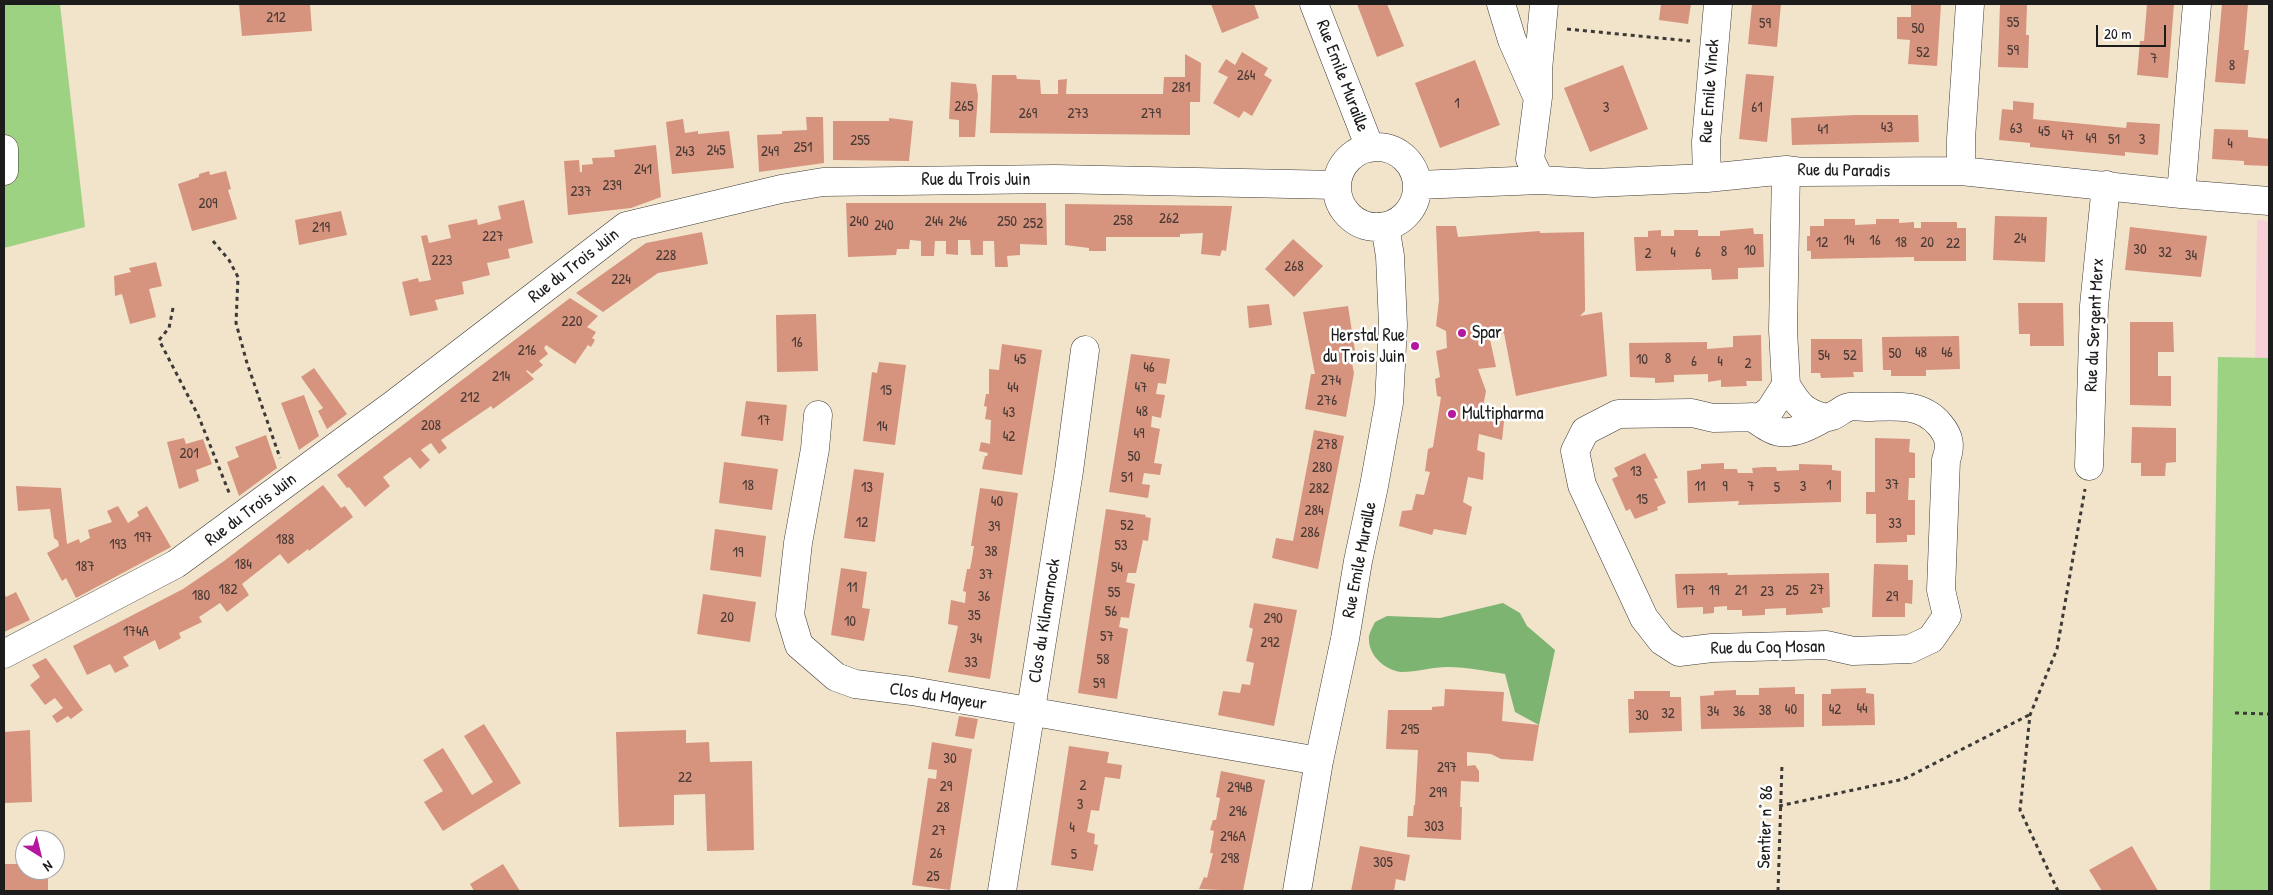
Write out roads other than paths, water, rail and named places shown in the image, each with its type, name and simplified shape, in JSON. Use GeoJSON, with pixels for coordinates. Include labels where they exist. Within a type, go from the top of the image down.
{"type":"FeatureCollection","features":[{"type":"Feature","properties":{"kind":"street","name":"Rue Emile Muraille"},"geometry":{"type":"LineString","coordinates":[[1314,4],[1370,148]]}},
{"type":"Feature","properties":{"kind":"street"},"geometry":{"type":"LineString","coordinates":[[1500,4],[1512,40],[1538,98]]}},
{"type":"Feature","properties":{"kind":"street","name":"Rue Emile Vinck"},"geometry":{"type":"LineString","coordinates":[[1707,178],[1706,142],[1713,43],[1718,4]]}},
{"type":"Feature","properties":{"kind":"street"},"geometry":{"type":"LineString","coordinates":[[1961,171],[1961,139],[1970,4]]}},
{"type":"Feature","properties":{"kind":"street"},"geometry":{"type":"LineString","coordinates":[[2181,194],[2197,4]]}},
{"type":"Feature","properties":{"kind":"street"},"geometry":{"type":"LineString","coordinates":[[1540,180],[1530,159],[1538,98],[1538,70],[1543,15]]}},
{"type":"Feature","properties":{"kind":"street"},"geometry":{"type":"LineString","coordinates":[[1370,148],[1383,148],[1396,151],[1406,160],[1414,170],[1418,185],[1413,206],[1406,215],[1396,222],[1385,226],[1370,226],[1357,222],[1346,212],[1339,200],[1337,185],[1340,173],[1347,161],[1357,153],[1370,148]]}},
{"type":"Feature","properties":{"kind":"street"},"geometry":{"type":"LineString","coordinates":[[4,149],[4,172]]}},
{"type":"Feature","properties":{"kind":"street"},"geometry":{"type":"LineString","coordinates":[[1786,170],[1781,393],[1803,410],[1824,418]]}},
{"type":"Feature","properties":{"kind":"street","name":"Rue du Paradis"},"geometry":{"type":"LineString","coordinates":[[1418,185],[1540,180],[1594,183],[1707,178],[1786,170],[1802,172],[1961,171],[2181,194],[2269,201]]}},
{"type":"Feature","properties":{"kind":"street","name":"Rue du Trois Juin"},"geometry":{"type":"LineString","coordinates":[[4,654],[176,564],[394,404],[626,226],[781,189],[823,182],[1055,179],[1337,185]]}},
{"type":"Feature","properties":{"kind":"street","name":"Rue du Sergent Merx"},"geometry":{"type":"LineString","coordinates":[[2088,466],[2094,306],[2106,185]]}},
{"type":"Feature","properties":{"kind":"street","name":"Rue Emile Muraille"},"geometry":{"type":"LineString","coordinates":[[1297,891],[1319,761],[1345,639],[1358,561],[1389,403],[1393,325],[1390,256],[1385,226]]}},
{"type":"Feature","properties":{"kind":"street","name":"Clos du Kilmarnock"},"geometry":{"type":"LineString","coordinates":[[1002,891],[1062,510],[1085,350]]}},
{"type":"Feature","properties":{"kind":"street","name":"Rue du Coq Mosan"},"geometry":{"type":"LineString","coordinates":[[1752,417],[1779,432],[1798,430],[1813,425],[1824,418],[1836,416],[1848,407],[1911,407],[1926,412],[1939,424],[1947,435],[1951,447],[1946,460],[1941,590],[1947,616],[1931,639],[1910,649],[1853,651],[1826,645],[1712,648],[1679,652],[1662,641],[1644,618],[1582,485],[1575,451],[1585,431],[1618,414],[1692,413],[1713,418],[1752,417],[1762,417],[1781,393]]}},
{"type":"Feature","properties":{"kind":"street","name":"Clos du Mayeur"},"geometry":{"type":"LineString","coordinates":[[818,415],[815,449],[798,543],[790,615],[799,645],[836,677],[855,684],[1319,761]]}},
{"type":"Feature","properties":{"kind":"place","name":"Spar"},"geometry":{"type":"Point","coordinates":[1462,333]}},
{"type":"Feature","properties":{"kind":"place","name":"Herstal Rue du Trois Juin"},"geometry":{"type":"Point","coordinates":[1415,346]}},
{"type":"Feature","properties":{"kind":"place","name":"Multipharma"},"geometry":{"type":"Point","coordinates":[1452,414]}}]}
